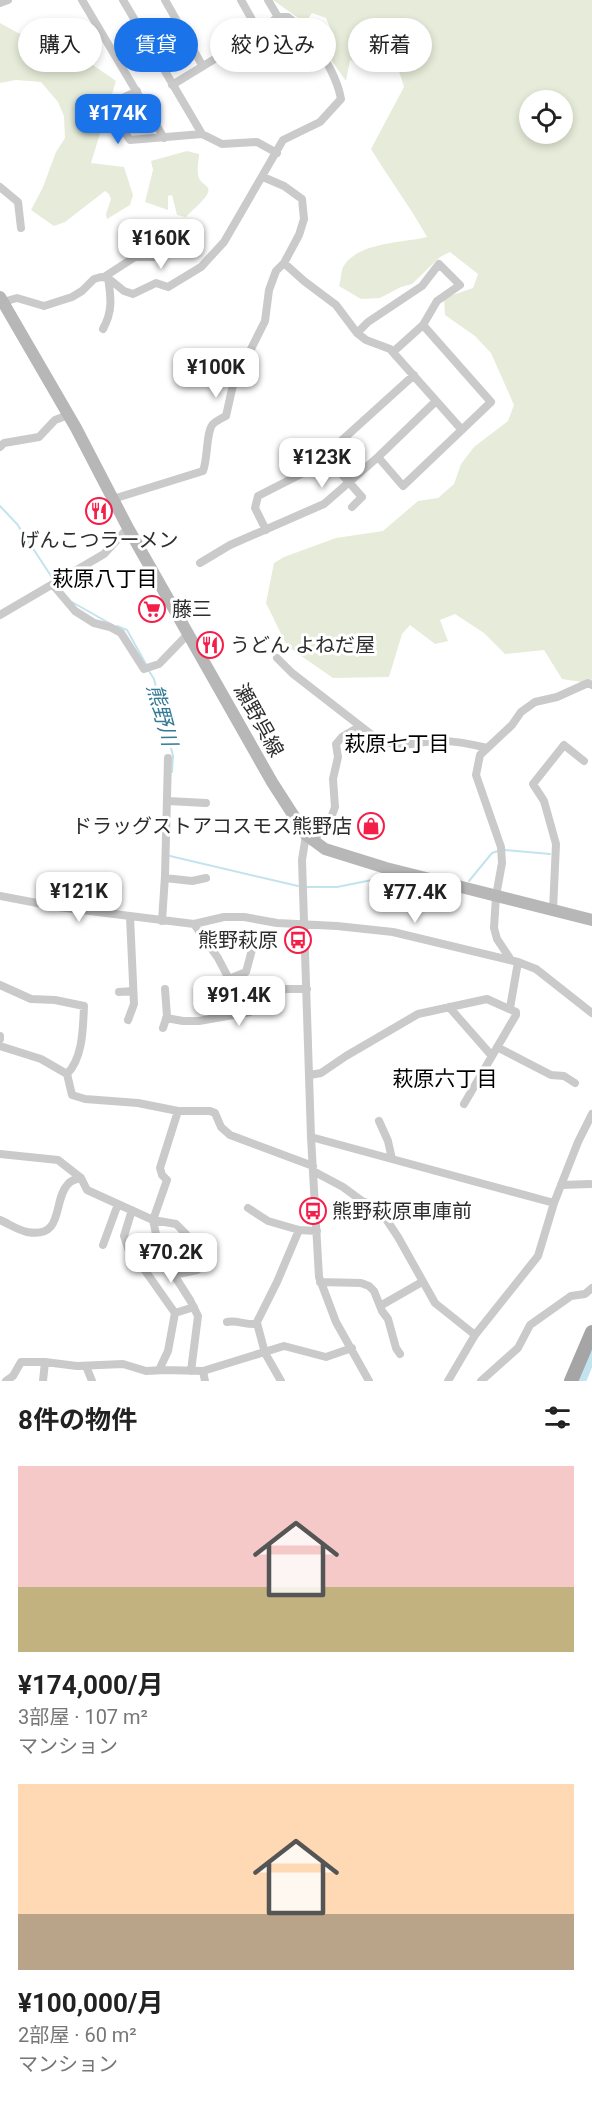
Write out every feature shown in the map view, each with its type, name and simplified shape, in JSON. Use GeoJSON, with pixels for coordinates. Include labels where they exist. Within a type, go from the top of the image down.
{"type":"FeatureCollection","features":[{"type":"Feature","properties":{"kind":"main road","name":"瀬野呉線"},"geometry":{"type":"LineString","coordinates":[[2,299],[272,782],[309,838]]}},
{"type":"Feature","properties":{"kind":"main road"},"geometry":{"type":"LineString","coordinates":[[309,838],[325,849],[386,868],[592,920]]}},
{"type":"Feature","properties":{"kind":"main road"},"geometry":{"type":"LineString","coordinates":[[571,1381],[592,1332]]}},
{"type":"Feature","properties":{"kind":"street"},"geometry":{"type":"LineString","coordinates":[[0,3],[8,0]]}},
{"type":"Feature","properties":{"kind":"street"},"geometry":{"type":"LineString","coordinates":[[82,0],[164,138]]}},
{"type":"Feature","properties":{"kind":"street"},"geometry":{"type":"LineString","coordinates":[[123,0],[202,134],[222,144],[257,142],[277,153]]}},
{"type":"Feature","properties":{"kind":"street"},"geometry":{"type":"LineString","coordinates":[[165,0],[202,65]]}},
{"type":"Feature","properties":{"kind":"street"},"geometry":{"type":"LineString","coordinates":[[241,0],[251,18]]}},
{"type":"Feature","properties":{"kind":"street"},"geometry":{"type":"LineString","coordinates":[[106,277],[124,291],[133,294],[156,283],[168,287],[201,267],[224,242],[283,140],[321,122],[341,99],[321,52],[314,45],[302,43],[294,38],[293,21],[288,16],[278,17],[268,0]]}},
{"type":"Feature","properties":{"kind":"street"},"geometry":{"type":"LineString","coordinates":[[172,85],[210,60]]}},
{"type":"Feature","properties":{"kind":"street"},"geometry":{"type":"LineString","coordinates":[[137,91],[112,104],[111,113],[130,140],[202,134]]}},
{"type":"Feature","properties":{"kind":"street"},"geometry":{"type":"LineString","coordinates":[[113,499],[203,471],[207,461],[209,429],[213,423],[226,416],[235,376],[265,321],[269,291],[276,272],[284,263],[304,219],[302,199],[284,186],[263,177]]}},
{"type":"Feature","properties":{"kind":"street"},"geometry":{"type":"LineString","coordinates":[[0,187],[18,202],[21,228]]}},
{"type":"Feature","properties":{"kind":"street"},"geometry":{"type":"LineString","coordinates":[[2,299],[17,298],[44,306],[72,297],[94,279],[106,277],[135,258],[162,257],[172,248],[176,227]]}},
{"type":"Feature","properties":{"kind":"street"},"geometry":{"type":"LineString","coordinates":[[284,263],[303,281],[336,305],[357,333],[366,340],[390,349],[462,430]]}},
{"type":"Feature","properties":{"kind":"street"},"geometry":{"type":"LineString","coordinates":[[357,333],[368,322],[422,286],[439,264],[460,285],[437,301],[423,325],[393,352]]}},
{"type":"Feature","properties":{"kind":"street"},"geometry":{"type":"LineString","coordinates":[[103,329],[110,317],[112,302],[106,277]]}},
{"type":"Feature","properties":{"kind":"street"},"geometry":{"type":"LineString","coordinates":[[378,457],[403,486],[491,402],[423,325]]}},
{"type":"Feature","properties":{"kind":"street"},"geometry":{"type":"LineString","coordinates":[[266,530],[255,508],[258,496],[309,470],[414,375]]}},
{"type":"Feature","properties":{"kind":"street"},"geometry":{"type":"LineString","coordinates":[[200,563],[230,545],[324,504],[378,457],[436,400]]}},
{"type":"Feature","properties":{"kind":"street"},"geometry":{"type":"LineString","coordinates":[[0,447],[4,443],[39,437],[55,420],[68,415]]}},
{"type":"Feature","properties":{"kind":"street"},"geometry":{"type":"LineString","coordinates":[[326,456],[362,497],[352,507]]}},
{"type":"Feature","properties":{"kind":"street"},"geometry":{"type":"LineString","coordinates":[[0,615],[105,554],[128,528]]}},
{"type":"Feature","properties":{"kind":"street"},"geometry":{"type":"LineString","coordinates":[[52,585],[75,611],[94,623],[110,627],[121,633],[144,669],[159,664],[189,633]]}},
{"type":"Feature","properties":{"kind":"street"},"geometry":{"type":"LineString","coordinates":[[277,658],[292,673],[376,739],[393,745],[437,741],[467,743],[487,748]]}},
{"type":"Feature","properties":{"kind":"street"},"geometry":{"type":"LineString","coordinates":[[510,1008],[514,961],[497,939],[494,928],[496,896],[502,863],[501,847],[476,775],[480,755],[512,725],[521,712],[535,702],[556,697],[588,683],[592,685]]}},
{"type":"Feature","properties":{"kind":"street"},"geometry":{"type":"LineString","coordinates":[[359,727],[342,737],[336,744],[338,757],[333,779],[335,807],[331,818],[309,838],[302,860],[318,1276],[336,1322],[369,1381]]}},
{"type":"Feature","properties":{"kind":"street"},"geometry":{"type":"LineString","coordinates":[[554,910],[556,844],[544,801],[533,784],[564,745],[585,761]]}},
{"type":"Feature","properties":{"kind":"street"},"geometry":{"type":"LineString","coordinates":[[162,921],[168,758]]}},
{"type":"Feature","properties":{"kind":"street"},"geometry":{"type":"LineString","coordinates":[[168,801],[206,803]]}},
{"type":"Feature","properties":{"kind":"street"},"geometry":{"type":"LineString","coordinates":[[165,878],[192,881],[206,878]]}},
{"type":"Feature","properties":{"kind":"street"},"geometry":{"type":"LineString","coordinates":[[0,896],[58,907],[194,924],[224,917],[393,932],[514,961],[536,969],[592,1013]]}},
{"type":"Feature","properties":{"kind":"street"},"geometry":{"type":"LineString","coordinates":[[128,1020],[134,1004],[130,917]]}},
{"type":"Feature","properties":{"kind":"street"},"geometry":{"type":"LineString","coordinates":[[194,924],[218,958],[229,979],[241,1014]]}},
{"type":"Feature","properties":{"kind":"street"},"geometry":{"type":"LineString","coordinates":[[229,979],[246,972],[253,946]]}},
{"type":"Feature","properties":{"kind":"street"},"geometry":{"type":"LineString","coordinates":[[0,985],[31,999],[55,1000],[84,1006],[78,1056],[67,1074]]}},
{"type":"Feature","properties":{"kind":"street"},"geometry":{"type":"LineString","coordinates":[[163,1028],[167,1000],[165,989]]}},
{"type":"Feature","properties":{"kind":"street"},"geometry":{"type":"LineString","coordinates":[[166,1018],[199,1021],[241,1014],[250,1012],[285,989],[307,989]]}},
{"type":"Feature","properties":{"kind":"street"},"geometry":{"type":"LineString","coordinates":[[119,992],[133,991]]}},
{"type":"Feature","properties":{"kind":"street"},"geometry":{"type":"LineString","coordinates":[[310,1075],[321,1073],[418,1014],[487,999],[510,1008],[516,1012],[516,1015],[464,1104]]}},
{"type":"Feature","properties":{"kind":"street"},"geometry":{"type":"LineString","coordinates":[[449,1007],[492,1056]]}},
{"type":"Feature","properties":{"kind":"street"},"geometry":{"type":"LineString","coordinates":[[0,1046],[41,1059],[67,1074]]}},
{"type":"Feature","properties":{"kind":"street"},"geometry":{"type":"LineString","coordinates":[[497,1047],[551,1075],[564,1076],[575,1083]]}},
{"type":"Feature","properties":{"kind":"street"},"geometry":{"type":"LineString","coordinates":[[67,1074],[70,1092],[75,1096],[93,1100],[138,1103],[178,1111],[215,1113],[221,1127],[230,1135],[313,1169],[362,1201],[378,1207],[398,1237],[435,1303],[475,1335]]}},
{"type":"Feature","properties":{"kind":"street"},"geometry":{"type":"LineString","coordinates":[[178,1111],[160,1168],[167,1180],[153,1220],[160,1253],[198,1316],[191,1371]]}},
{"type":"Feature","properties":{"kind":"street"},"geometry":{"type":"LineString","coordinates":[[448,1381],[475,1335],[538,1256],[554,1203],[578,1142],[592,1114]]}},
{"type":"Feature","properties":{"kind":"street"},"geometry":{"type":"LineString","coordinates":[[379,1122],[388,1141],[392,1159]]}},
{"type":"Feature","properties":{"kind":"street"},"geometry":{"type":"LineString","coordinates":[[311,1137],[554,1203]]}},
{"type":"Feature","properties":{"kind":"street"},"geometry":{"type":"LineString","coordinates":[[0,1154],[58,1160],[81,1178],[87,1190],[153,1220],[176,1224],[186,1234],[197,1270],[174,1275]]}},
{"type":"Feature","properties":{"kind":"street"},"geometry":{"type":"LineString","coordinates":[[0,1220],[26,1232],[47,1230],[54,1224],[66,1187],[70,1182],[81,1178]]}},
{"type":"Feature","properties":{"kind":"street"},"geometry":{"type":"LineString","coordinates":[[561,1185],[591,1184]]}},
{"type":"Feature","properties":{"kind":"street"},"geometry":{"type":"LineString","coordinates":[[103,1245],[118,1204]]}},
{"type":"Feature","properties":{"kind":"street"},"geometry":{"type":"LineString","coordinates":[[248,1208],[268,1221],[299,1230],[317,1231]]}},
{"type":"Feature","properties":{"kind":"street"},"geometry":{"type":"LineString","coordinates":[[132,1210],[124,1236],[133,1263]]}},
{"type":"Feature","properties":{"kind":"street"},"geometry":{"type":"LineString","coordinates":[[281,1381],[266,1353],[257,1323],[299,1230]]}},
{"type":"Feature","properties":{"kind":"street"},"geometry":{"type":"LineString","coordinates":[[159,1370],[168,1351],[175,1313],[139,1262],[141,1256],[160,1253]]}},
{"type":"Feature","properties":{"kind":"street"},"geometry":{"type":"LineString","coordinates":[[320,1282],[361,1283],[369,1286],[374,1291],[388,1319],[396,1348],[400,1354]]}},
{"type":"Feature","properties":{"kind":"street"},"geometry":{"type":"LineString","coordinates":[[380,1306],[422,1282]]}},
{"type":"Feature","properties":{"kind":"street"},"geometry":{"type":"LineString","coordinates":[[481,1381],[518,1348],[530,1325],[545,1317],[571,1296],[585,1294],[592,1288]]}},
{"type":"Feature","properties":{"kind":"street"},"geometry":{"type":"LineString","coordinates":[[175,1313],[194,1307]]}},
{"type":"Feature","properties":{"kind":"street"},"geometry":{"type":"LineString","coordinates":[[227,1322],[236,1320],[250,1324],[257,1323]]}},
{"type":"Feature","properties":{"kind":"street"},"geometry":{"type":"LineString","coordinates":[[6,1381],[13,1376],[21,1362],[86,1366],[123,1364],[146,1371],[203,1371],[284,1346],[326,1357],[352,1348]]}},
{"type":"Feature","properties":{"kind":"street"},"geometry":{"type":"LineString","coordinates":[[43,1381],[45,1362]]}},
{"type":"Feature","properties":{"kind":"street"},"geometry":{"type":"LineString","coordinates":[[86,1366],[92,1381]]}},
{"type":"Feature","properties":{"kind":"street"},"geometry":{"type":"LineString","coordinates":[[175,1370],[178,1381]]}},
{"type":"Feature","properties":{"kind":"street"},"geometry":{"type":"LineString","coordinates":[[203,1371],[205,1381]]}},
{"type":"Feature","properties":{"kind":"street"},"geometry":{"type":"LineString","coordinates":[[454,1371],[460,1381]]}},
{"type":"Feature","properties":{"kind":"green space"},"geometry":{"type":"Polygon","coordinates":[[[273,0],[592,0],[592,679],[588,683],[562,679],[544,650],[505,654],[484,633],[455,614],[440,620],[448,641],[435,644],[410,625],[402,634],[389,677],[333,678],[287,646],[266,603],[274,563],[284,557],[336,538],[383,531],[418,501],[438,498],[454,484],[461,464],[474,447],[508,421],[514,405],[491,353],[475,336],[445,315],[444,298],[473,288],[478,274],[450,252],[440,257],[412,284],[380,298],[361,299],[339,286],[343,267],[359,253],[381,245],[427,237],[371,149],[404,87],[399,72],[432,72],[432,18],[348,18],[346,81],[336,67],[336,18],[326,18],[312,13],[308,18],[298,18],[273,0]]]}},
{"type":"Feature","properties":{"kind":"green space"},"geometry":{"type":"Polygon","coordinates":[[[0,23],[18,33],[18,72],[102,71],[116,81],[91,163],[124,167],[133,195],[130,205],[107,219],[106,214],[111,199],[105,191],[65,222],[54,226],[31,210],[43,187],[56,152],[65,138],[64,116],[58,102],[41,82],[16,80],[0,83],[0,23]]]}},
{"type":"Feature","properties":{"kind":"green space"},"geometry":{"type":"Polygon","coordinates":[[[187,151],[199,154],[198,175],[208,188],[204,199],[186,217],[177,215],[172,195],[168,196],[168,210],[145,202],[153,170],[151,161],[187,151]]]}},
{"type":"Feature","properties":{"kind":"waterway","name":"熊野川"},"geometry":{"type":"LineString","coordinates":[[0,506],[17,524],[53,579]]}},
{"type":"Feature","properties":{"kind":"waterway","name":"熊野川"},"geometry":{"type":"LineString","coordinates":[[72,602],[109,623]]}},
{"type":"Feature","properties":{"kind":"waterway","name":"熊野川"},"geometry":{"type":"LineString","coordinates":[[117,626],[127,630],[147,666]]}},
{"type":"Feature","properties":{"kind":"waterway","name":"熊野川"},"geometry":{"type":"LineString","coordinates":[[149,671],[154,679],[173,756],[172,772]]}},
{"type":"Feature","properties":{"kind":"waterway","name":"熊野川"},"geometry":{"type":"LineString","coordinates":[[505,850],[550,854]]}},
{"type":"Feature","properties":{"kind":"waterway","name":"熊野川"},"geometry":{"type":"LineString","coordinates":[[469,881],[492,853],[498,851]]}},
{"type":"Feature","properties":{"kind":"waterway","name":"熊野川"},"geometry":{"type":"LineString","coordinates":[[170,856],[298,886]]}},
{"type":"Feature","properties":{"kind":"waterway","name":"熊野川"},"geometry":{"type":"LineString","coordinates":[[306,887],[337,887],[377,879],[405,892],[419,892]]}},
{"type":"Feature","properties":{"kind":"waterway"},"geometry":{"type":"LineString","coordinates":[[580,1381],[592,1357]]}},
{"type":"Feature","properties":{"kind":"place","name":"げんこつラーメン"},"geometry":{"type":"Point","coordinates":[99,511]}},
{"type":"Feature","properties":{"kind":"place","name":"藤三"},"geometry":{"type":"Point","coordinates":[152,609]}},
{"type":"Feature","properties":{"kind":"place","name":"うどん よねだ屋"},"geometry":{"type":"Point","coordinates":[210,645]}},
{"type":"Feature","properties":{"kind":"place","name":"ドラッグストアコスモス熊野店"},"geometry":{"type":"Point","coordinates":[371,826]}},
{"type":"Feature","properties":{"kind":"place","name":"熊野萩原"},"geometry":{"type":"Point","coordinates":[298,940]}},
{"type":"Feature","properties":{"kind":"place","name":"熊野萩原車庫前"},"geometry":{"type":"Point","coordinates":[313,1211]}},
{"type":"Feature","properties":{"kind":"district","name":"萩原八丁目"},"geometry":{"type":"Point","coordinates":[105,579]}},
{"type":"Feature","properties":{"kind":"district","name":"萩原七丁目"},"geometry":{"type":"Point","coordinates":[397,744]}},
{"type":"Feature","properties":{"kind":"district","name":"萩原六丁目"},"geometry":{"type":"Point","coordinates":[445,1079]}}]}
